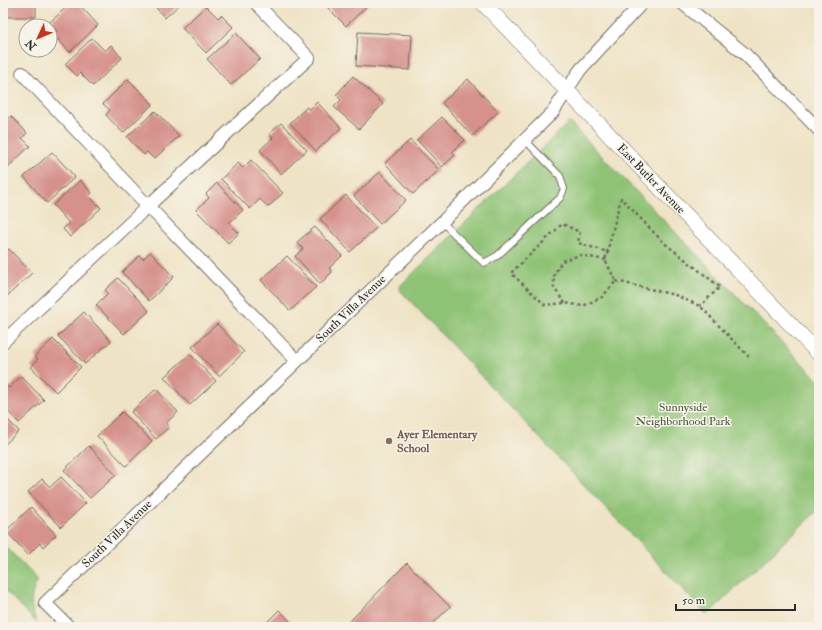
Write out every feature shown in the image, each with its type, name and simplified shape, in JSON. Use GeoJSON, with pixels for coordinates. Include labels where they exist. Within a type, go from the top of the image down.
{"type":"FeatureCollection","features":[{"type":"Feature","properties":{"kind":"street"},"geometry":{"type":"LineString","coordinates":[[3,342],[309,58],[256,3]]}},
{"type":"Feature","properties":{"kind":"street","name":"East Butler Avenue"},"geometry":{"type":"LineString","coordinates":[[484,3],[819,354]]}},
{"type":"Feature","properties":{"kind":"street","name":"South Villa Avenue"},"geometry":{"type":"LineString","coordinates":[[69,627],[45,603],[442,222],[553,112],[580,70],[642,3]]}},
{"type":"Feature","properties":{"kind":"street"},"geometry":{"type":"LineString","coordinates":[[682,3],[745,54],[819,130]]}},
{"type":"Feature","properties":{"kind":"street"},"geometry":{"type":"LineString","coordinates":[[22,73],[297,361]]}},
{"type":"Feature","properties":{"kind":"lane"},"geometry":{"type":"LineString","coordinates":[[442,222],[484,263],[497,256],[560,198],[564,189],[560,176],[525,140]]}},
{"type":"Feature","properties":{"kind":"path"},"geometry":{"type":"LineString","coordinates":[[700,306],[720,287],[663,242],[621,198],[605,260],[616,281],[674,295],[700,306],[749,357]]}},
{"type":"Feature","properties":{"kind":"path"},"geometry":{"type":"LineString","coordinates":[[605,260],[608,252],[578,243],[580,232],[562,224],[511,273],[545,305],[565,303],[583,306],[602,297],[616,281]]}},
{"type":"Feature","properties":{"kind":"path"},"geometry":{"type":"LineString","coordinates":[[565,303],[554,288],[554,275],[562,261],[580,255],[605,260]]}},
{"type":"Feature","properties":{"kind":"green space","name":"Sunnyside Neighborhood Park"},"geometry":{"type":"Polygon","coordinates":[[[569,122],[819,381],[819,509],[707,615],[398,288],[569,122]]]}},
{"type":"Feature","properties":{"kind":"green space"},"geometry":{"type":"Polygon","coordinates":[[[3,544],[38,580],[32,596],[32,607],[37,623],[3,588],[3,544]]]}},
{"type":"Feature","properties":{"kind":"building"},"geometry":{"type":"Polygon","coordinates":[[[3,3],[36,3],[36,17],[3,17],[3,3]]]}},
{"type":"Feature","properties":{"kind":"building"},"geometry":{"type":"Polygon","coordinates":[[[71,3],[78,3],[98,25],[70,52],[58,39],[58,18],[54,18],[71,3]]]}},
{"type":"Feature","properties":{"kind":"building"},"geometry":{"type":"Polygon","coordinates":[[[152,3],[181,3],[165,18],[152,3]]]}},
{"type":"Feature","properties":{"kind":"building"},"geometry":{"type":"Polygon","coordinates":[[[323,3],[370,3],[346,26],[323,3]]]}},
{"type":"Feature","properties":{"kind":"building"},"geometry":{"type":"Polygon","coordinates":[[[206,6],[218,18],[221,15],[233,27],[206,53],[182,28],[206,6]]]}},
{"type":"Feature","properties":{"kind":"building"},"geometry":{"type":"Polygon","coordinates":[[[358,32],[412,35],[410,70],[356,66],[358,32]]]}},
{"type":"Feature","properties":{"kind":"building"},"geometry":{"type":"Polygon","coordinates":[[[236,33],[260,59],[231,85],[207,59],[236,33]]]}},
{"type":"Feature","properties":{"kind":"building"},"geometry":{"type":"Polygon","coordinates":[[[92,38],[105,51],[111,45],[122,58],[93,86],[80,73],[77,76],[65,64],[92,38]]]}},
{"type":"Feature","properties":{"kind":"building"},"geometry":{"type":"Polygon","coordinates":[[[353,76],[383,104],[359,129],[334,107],[341,100],[336,95],[353,76]]]}},
{"type":"Feature","properties":{"kind":"building"},"geometry":{"type":"Polygon","coordinates":[[[128,79],[153,104],[123,133],[106,115],[110,110],[103,104],[128,79]]]}},
{"type":"Feature","properties":{"kind":"building"},"geometry":{"type":"Polygon","coordinates":[[[468,79],[498,112],[472,136],[442,103],[468,79]]]}},
{"type":"Feature","properties":{"kind":"building"},"geometry":{"type":"Polygon","coordinates":[[[317,102],[341,128],[316,151],[290,123],[307,107],[309,110],[317,102]]]}},
{"type":"Feature","properties":{"kind":"building"},"geometry":{"type":"Polygon","coordinates":[[[155,111],[179,136],[154,159],[147,152],[144,155],[127,137],[155,111]]]}},
{"type":"Feature","properties":{"kind":"building"},"geometry":{"type":"Polygon","coordinates":[[[11,116],[27,133],[22,138],[30,146],[5,170],[3,168],[3,123],[11,116]]]}},
{"type":"Feature","properties":{"kind":"building"},"geometry":{"type":"Polygon","coordinates":[[[442,117],[465,140],[452,152],[455,155],[442,167],[417,140],[442,117]]]}},
{"type":"Feature","properties":{"kind":"building"},"geometry":{"type":"Polygon","coordinates":[[[281,123],[307,150],[281,174],[260,150],[273,138],[269,134],[281,123]]]}},
{"type":"Feature","properties":{"kind":"building"},"geometry":{"type":"Polygon","coordinates":[[[410,140],[439,170],[413,194],[385,163],[410,140]]]}},
{"type":"Feature","properties":{"kind":"building"},"geometry":{"type":"Polygon","coordinates":[[[52,152],[75,177],[47,203],[24,177],[52,152]]]}},
{"type":"Feature","properties":{"kind":"building"},"geometry":{"type":"Polygon","coordinates":[[[251,160],[283,193],[268,207],[260,199],[250,209],[221,179],[238,163],[243,168],[251,160]]]}},
{"type":"Feature","properties":{"kind":"building"},"geometry":{"type":"Polygon","coordinates":[[[380,172],[406,200],[380,224],[354,196],[380,172]]]}},
{"type":"Feature","properties":{"kind":"building"},"geometry":{"type":"Polygon","coordinates":[[[80,180],[92,193],[89,196],[101,208],[70,237],[63,229],[69,223],[53,205],[80,180]]]}},
{"type":"Feature","properties":{"kind":"building"},"geometry":{"type":"Polygon","coordinates":[[[217,183],[243,210],[229,223],[239,233],[228,243],[196,210],[209,198],[206,194],[217,183]]]}},
{"type":"Feature","properties":{"kind":"building"},"geometry":{"type":"Polygon","coordinates":[[[346,195],[376,228],[350,252],[320,219],[346,195]]]}},
{"type":"Feature","properties":{"kind":"building"},"geometry":{"type":"Polygon","coordinates":[[[315,227],[342,256],[329,268],[332,272],[320,284],[295,256],[303,249],[297,242],[315,227]]]}},
{"type":"Feature","properties":{"kind":"building"},"geometry":{"type":"Polygon","coordinates":[[[9,249],[32,273],[3,300],[3,254],[9,249]]]}},
{"type":"Feature","properties":{"kind":"building"},"geometry":{"type":"Polygon","coordinates":[[[150,252],[174,277],[149,301],[122,272],[139,256],[143,259],[150,252]]]}},
{"type":"Feature","properties":{"kind":"building"},"geometry":{"type":"Polygon","coordinates":[[[287,256],[316,287],[290,311],[261,280],[287,256]]]}},
{"type":"Feature","properties":{"kind":"building"},"geometry":{"type":"Polygon","coordinates":[[[118,278],[149,311],[124,334],[96,305],[108,293],[105,290],[118,278]]]}},
{"type":"Feature","properties":{"kind":"building"},"geometry":{"type":"Polygon","coordinates":[[[84,312],[111,341],[85,364],[58,336],[84,312]]]}},
{"type":"Feature","properties":{"kind":"building"},"geometry":{"type":"Polygon","coordinates":[[[217,324],[244,352],[219,376],[192,347],[217,324]]]}},
{"type":"Feature","properties":{"kind":"building"},"geometry":{"type":"Polygon","coordinates":[[[53,339],[81,367],[56,392],[31,367],[38,359],[35,356],[53,339]]]}},
{"type":"Feature","properties":{"kind":"building"},"geometry":{"type":"Polygon","coordinates":[[[190,354],[216,381],[190,405],[164,377],[190,354]]]}},
{"type":"Feature","properties":{"kind":"building"},"geometry":{"type":"Polygon","coordinates":[[[21,376],[44,400],[19,423],[3,406],[3,387],[6,385],[9,388],[21,376]]]}},
{"type":"Feature","properties":{"kind":"building"},"geometry":{"type":"Polygon","coordinates":[[[156,389],[178,412],[166,423],[169,427],[156,439],[131,412],[156,389]]]}},
{"type":"Feature","properties":{"kind":"building"},"geometry":{"type":"Polygon","coordinates":[[[122,412],[152,441],[126,466],[97,436],[122,412]]]}},
{"type":"Feature","properties":{"kind":"building"},"geometry":{"type":"Polygon","coordinates":[[[3,415],[19,431],[3,446],[3,415]]]}},
{"type":"Feature","properties":{"kind":"building"},"geometry":{"type":"Polygon","coordinates":[[[89,446],[116,475],[90,498],[64,470],[89,446]]]}},
{"type":"Feature","properties":{"kind":"building"},"geometry":{"type":"Polygon","coordinates":[[[61,477],[86,503],[61,527],[28,492],[42,479],[50,487],[61,477]]]}},
{"type":"Feature","properties":{"kind":"building"},"geometry":{"type":"Polygon","coordinates":[[[31,507],[56,535],[43,547],[40,543],[28,555],[6,531],[31,507]]]}},
{"type":"Feature","properties":{"kind":"building"},"geometry":{"type":"Polygon","coordinates":[[[407,563],[450,607],[430,626],[429,625],[426,627],[344,627],[407,563]]]}},
{"type":"Feature","properties":{"kind":"building"},"geometry":{"type":"Polygon","coordinates":[[[279,610],[296,627],[262,627],[279,610]]]}},
{"type":"Feature","properties":{"kind":"place","name":"Ayer Elementary School"},"geometry":{"type":"Point","coordinates":[389,441]}}]}
